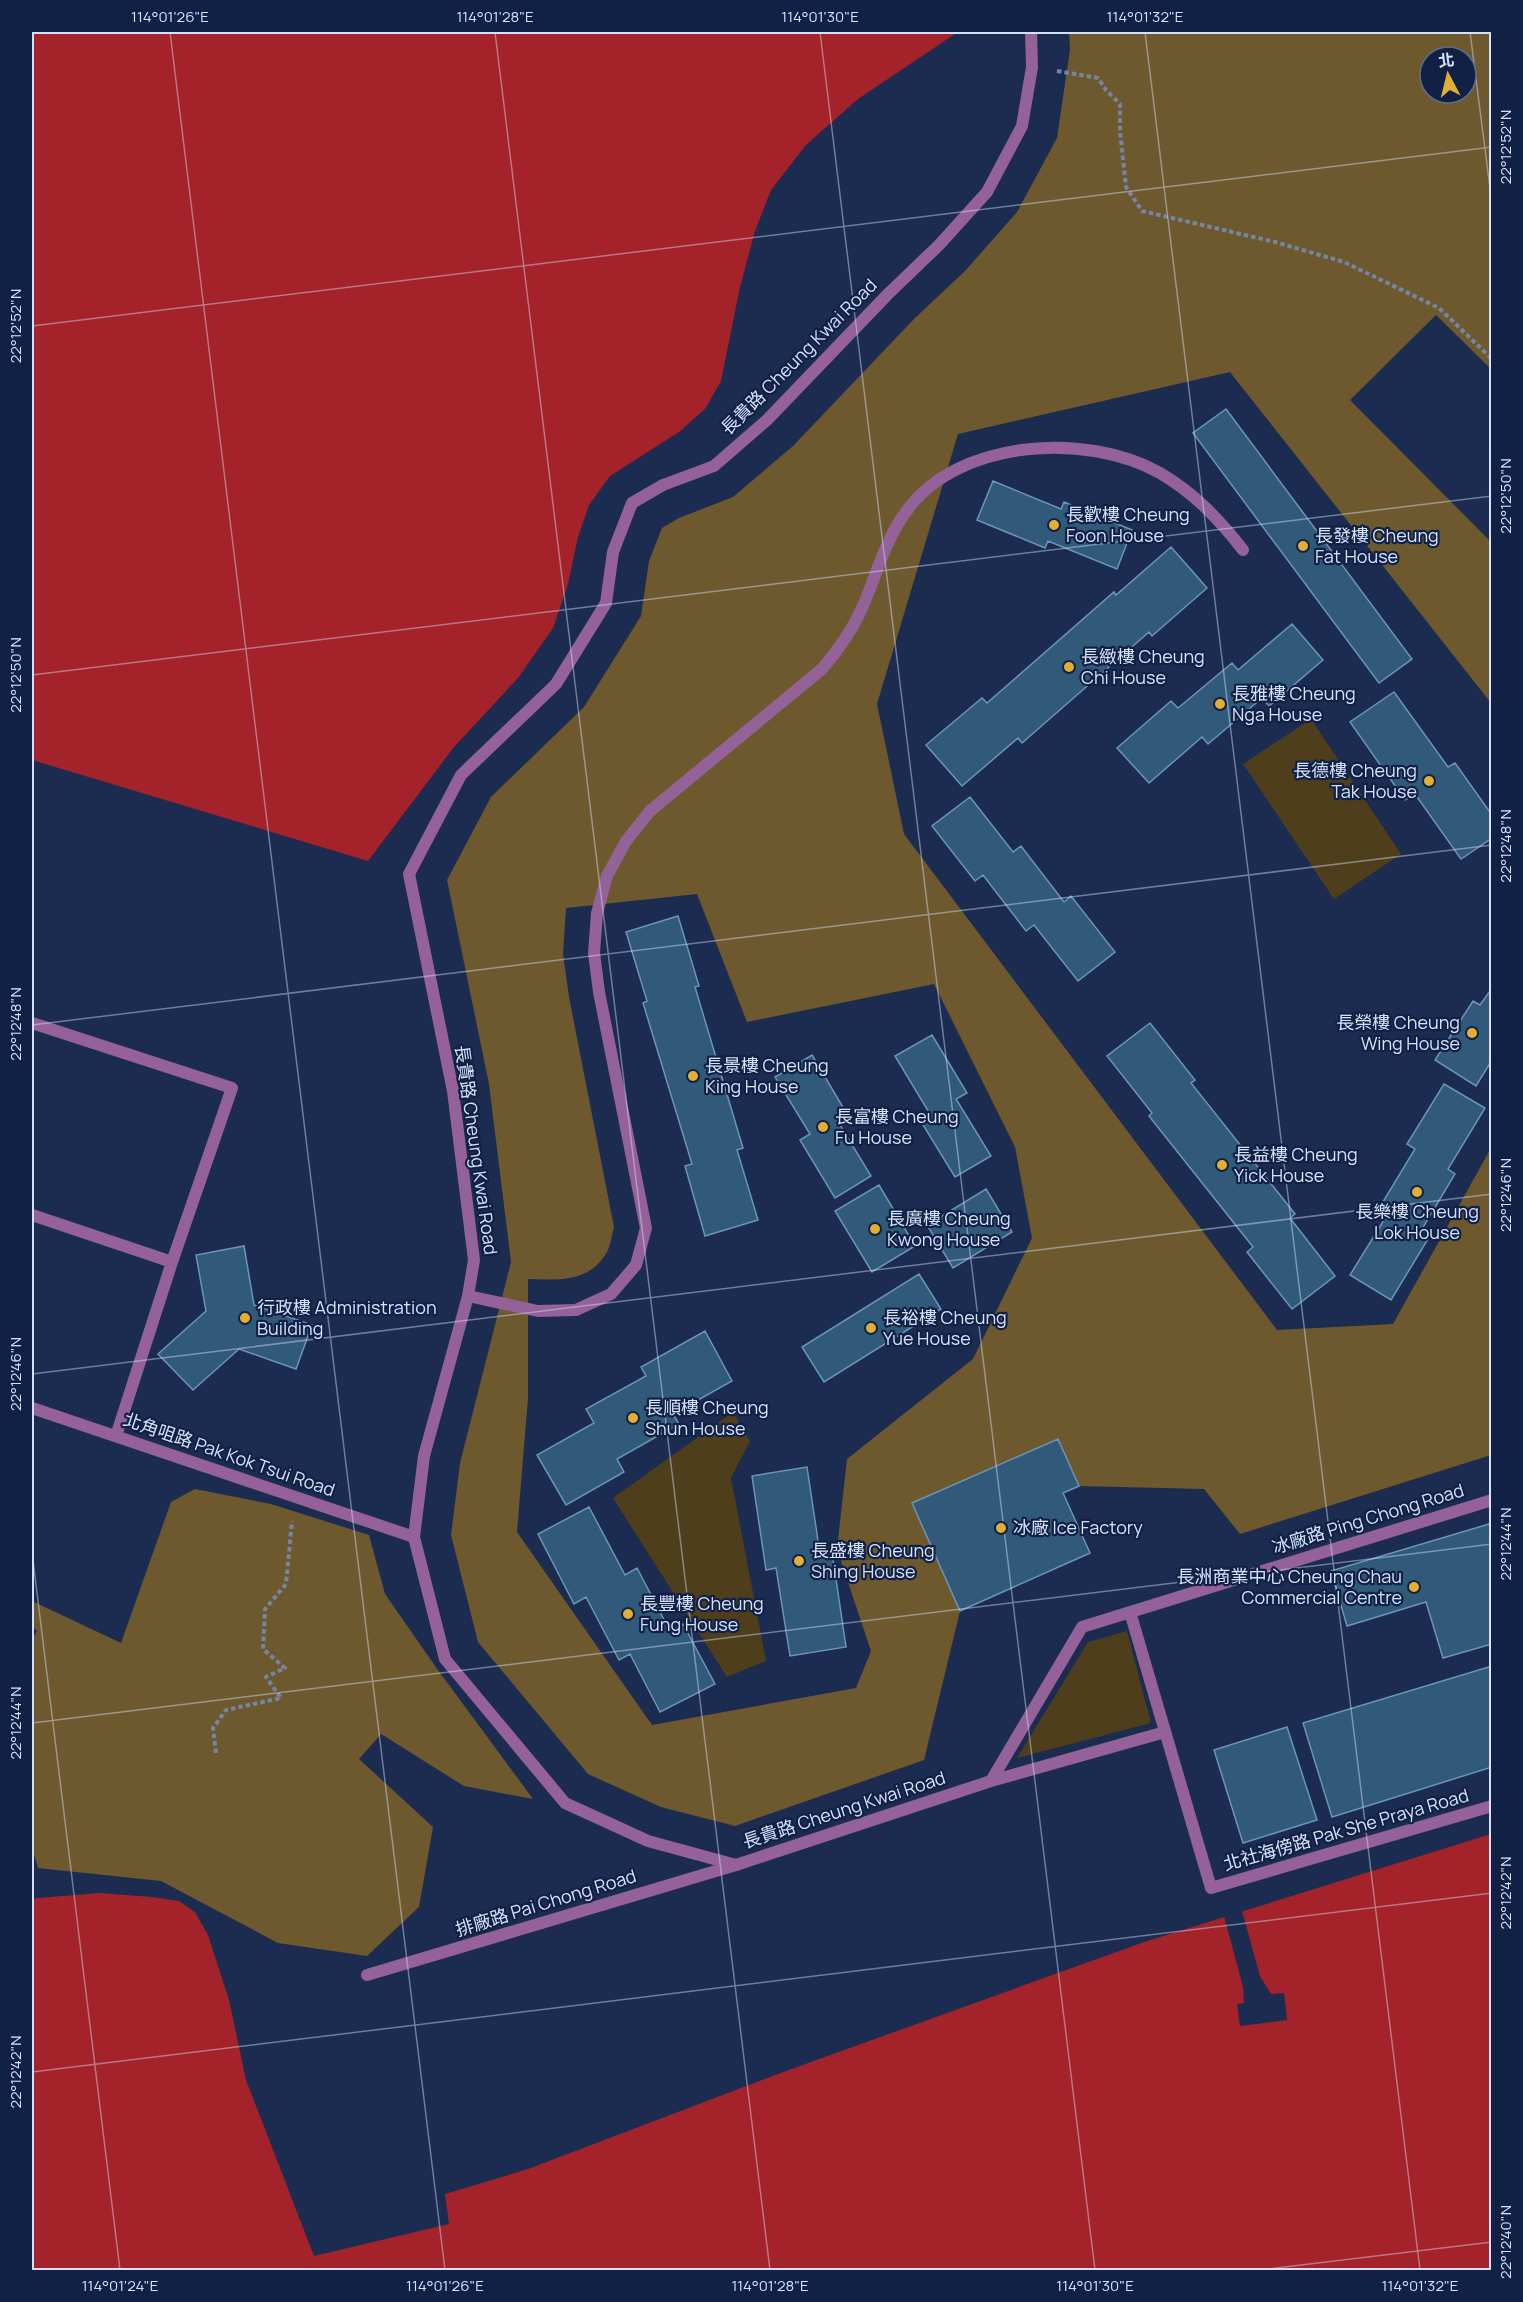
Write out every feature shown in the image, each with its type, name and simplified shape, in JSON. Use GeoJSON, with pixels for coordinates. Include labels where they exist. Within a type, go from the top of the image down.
{"type":"FeatureCollection","features":[{"type":"Feature","properties":{"kind":"street","name":"長貴路 Cheung Kwai Road"},"geometry":{"type":"LineString","coordinates":[[1031,32],[1032,67],[1022,126],[987,192],[939,245],[888,294],[767,420],[714,466],[663,485],[632,503],[613,552],[606,603],[555,684],[461,775],[409,874],[453,1090],[474,1260],[468,1296],[424,1456],[414,1537],[445,1659],[565,1803],[648,1841],[736,1865],[991,1780],[1165,1732]]}},
{"type":"Feature","properties":{"kind":"street"},"geometry":{"type":"LineString","coordinates":[[468,1296],[538,1311],[576,1311],[611,1294],[636,1265],[646,1228],[599,992],[594,953],[597,913],[607,876],[626,841],[650,811],[822,669],[844,641],[861,610],[888,539],[909,507],[937,481],[970,463],[1007,452],[1046,447],[1084,449],[1122,458],[1158,472],[1198,500],[1219,520],[1243,550]]}},
{"type":"Feature","properties":{"kind":"street"},"geometry":{"type":"LineString","coordinates":[[32,1023],[232,1088],[172,1262],[116,1436]]}},
{"type":"Feature","properties":{"kind":"street"},"geometry":{"type":"LineString","coordinates":[[32,1215],[172,1262]]}},
{"type":"Feature","properties":{"kind":"street","name":"北角咀路 Pak Kok Tsui Road"},"geometry":{"type":"LineString","coordinates":[[32,1408],[414,1537]]}},
{"type":"Feature","properties":{"kind":"street","name":"冰廠路 Ping Chong Road"},"geometry":{"type":"LineString","coordinates":[[991,1780],[1082,1627],[1491,1500]]}},
{"type":"Feature","properties":{"kind":"street"},"geometry":{"type":"LineString","coordinates":[[1130,1612],[1165,1732]]}},
{"type":"Feature","properties":{"kind":"street","name":"北社海傍路 Pak She Praya Road"},"geometry":{"type":"LineString","coordinates":[[1165,1732],[1211,1888],[1491,1806]]}},
{"type":"Feature","properties":{"kind":"street","name":"排廠路 Pai Chong Road"},"geometry":{"type":"LineString","coordinates":[[367,1975],[736,1865]]}},
{"type":"Feature","properties":{"kind":"path"},"geometry":{"type":"LineString","coordinates":[[1032,67],[1098,78],[1120,104],[1120,131],[1126,186],[1142,211],[1275,242],[1344,262],[1439,308],[1491,359]]}},
{"type":"Feature","properties":{"kind":"path"},"geometry":{"type":"LineString","coordinates":[[216,1753],[213,1728],[226,1710],[281,1698],[266,1677],[285,1668],[263,1649],[265,1609],[286,1584],[294,1497]]}},
{"type":"Feature","properties":{"kind":"shaded area"},"geometry":{"type":"Polygon","coordinates":[[[32,32],[958,32],[858,99],[806,145],[771,190],[755,231],[740,287],[721,381],[705,409],[679,432],[610,476],[589,505],[578,537],[568,584],[553,628],[518,678],[454,747],[368,861],[32,760],[32,32]]]}},
{"type":"Feature","properties":{"kind":"shaded area"},"geometry":{"type":"Polygon","coordinates":[[[1069,32],[1491,32],[1491,369],[1436,315],[1350,400],[1491,542],[1491,703],[1230,372],[958,434],[877,704],[904,834],[1277,1330],[1393,1324],[1491,1148],[1491,1455],[1240,1534],[1204,1489],[1079,1486],[1057,1439],[912,1503],[960,1611],[924,1760],[735,1826],[661,1807],[588,1774],[478,1642],[451,1535],[460,1463],[511,1262],[489,1084],[447,880],[491,797],[584,707],[641,616],[649,561],[662,528],[679,518],[733,497],[793,446],[914,319],[966,270],[1017,212],[1057,138],[1070,50],[1069,32]],[[697,894],[566,908],[563,954],[569,997],[614,1227],[608,1250],[593,1269],[562,1279],[528,1279],[528,1398],[517,1532],[652,1725],[856,1688],[871,1651],[837,1549],[847,1459],[973,1359],[1032,1238],[1015,1147],[934,984],[747,1022],[697,894]]]}},
{"type":"Feature","properties":{"kind":"shaded area"},"geometry":{"type":"Polygon","coordinates":[[[1311,719],[1401,854],[1334,899],[1243,764],[1311,719]]]}},
{"type":"Feature","properties":{"kind":"shaded area"},"geometry":{"type":"Polygon","coordinates":[[[733,1412],[750,1441],[731,1478],[766,1661],[727,1677],[613,1498],[733,1412]]]}},
{"type":"Feature","properties":{"kind":"shaded area"},"geometry":{"type":"Polygon","coordinates":[[[195,1489],[271,1504],[369,1535],[385,1594],[533,1799],[464,1786],[381,1734],[359,1759],[433,1827],[419,1907],[367,1956],[278,1943],[161,1881],[38,1868],[32,1847],[32,1639],[37,1631],[32,1626],[32,1601],[121,1643],[171,1502],[195,1489]]]}},
{"type":"Feature","properties":{"kind":"shaded area"},"geometry":{"type":"Polygon","coordinates":[[[1127,1631],[1151,1723],[1017,1758],[1088,1642],[1127,1631]]]}},
{"type":"Feature","properties":{"kind":"shaded area"},"geometry":{"type":"Polygon","coordinates":[[[1491,1834],[1491,2270],[32,2270],[32,1900],[37,1898],[100,1893],[152,1897],[179,1901],[195,1912],[208,1935],[229,2000],[246,2080],[314,2256],[449,2224],[445,2194],[528,2169],[786,2071],[1144,1942],[1491,1834]]]}},
{"type":"Feature","properties":{"kind":"pier"},"geometry":{"type":"Polygon","coordinates":[[[1242,1911],[1260,1976],[1271,1994],[1284,1993],[1287,2020],[1240,2026],[1237,2004],[1244,2003],[1243,1987],[1224,1916],[1242,1911]]]}},
{"type":"Feature","properties":{"kind":"building","name":"長發樓 Cheung Fat House"},"geometry":{"type":"Polygon","coordinates":[[[1226,409],[1412,659],[1379,683],[1193,433],[1226,409]]]}},
{"type":"Feature","properties":{"kind":"building","name":"長歡樓 Cheung Foon House"},"geometry":{"type":"Polygon","coordinates":[[[993,481],[1061,509],[1064,502],[1132,530],[1117,569],[1048,541],[1045,548],[977,520],[993,481]]]}},
{"type":"Feature","properties":{"kind":"building","name":"長緻樓 Cheung Chi House"},"geometry":{"type":"Polygon","coordinates":[[[1171,547],[1207,588],[1152,636],[1149,632],[1022,743],[1018,738],[962,786],[926,745],[982,698],[987,703],[1114,592],[1116,595],[1171,547]]]}},
{"type":"Feature","properties":{"kind":"building","name":"長雅樓 Cheung Nga House"},"geometry":{"type":"Polygon","coordinates":[[[1292,624],[1323,660],[1269,706],[1262,698],[1208,744],[1202,737],[1149,783],[1117,748],[1171,701],[1178,708],[1232,663],[1238,670],[1292,624]]]}},
{"type":"Feature","properties":{"kind":"building","name":"長德樓 Cheung Tak House"},"geometry":{"type":"Polygon","coordinates":[[[1394,692],[1448,767],[1455,763],[1492,815],[1492,838],[1461,859],[1415,794],[1405,800],[1350,722],[1394,692]]]}},
{"type":"Feature","properties":{"kind":"building"},"geometry":{"type":"Polygon","coordinates":[[[970,797],[1013,852],[1021,846],[1064,902],[1071,896],[1115,952],[1078,981],[1034,925],[1026,931],[983,875],[975,881],[932,826],[970,797]]]}},
{"type":"Feature","properties":{"kind":"building","name":"長景樓 Cheung King House"},"geometry":{"type":"Polygon","coordinates":[[[678,916],[699,986],[695,987],[743,1148],[737,1150],[758,1220],[705,1236],[685,1166],[692,1164],[643,1003],[647,1001],[626,932],[678,916]]]}},
{"type":"Feature","properties":{"kind":"building","name":"長榮樓 Cheung Wing House"},"geometry":{"type":"Polygon","coordinates":[[[1492,988],[1492,1060],[1476,1086],[1435,1060],[1473,1001],[1480,1005],[1492,988]]]}},
{"type":"Feature","properties":{"kind":"building","name":"長益樓 Cheung Yick House"},"geometry":{"type":"Polygon","coordinates":[[[1150,1023],[1195,1080],[1191,1083],[1295,1214],[1290,1218],[1335,1276],[1292,1309],[1247,1252],[1253,1247],[1149,1116],[1152,1113],[1107,1056],[1150,1023]]]}},
{"type":"Feature","properties":{"kind":"building"},"geometry":{"type":"Polygon","coordinates":[[[932,1035],[967,1093],[956,1099],[991,1156],[955,1177],[920,1120],[930,1114],[895,1056],[932,1035]]]}},
{"type":"Feature","properties":{"kind":"building","name":"長富樓 Cheung Fu House"},"geometry":{"type":"Polygon","coordinates":[[[812,1055],[847,1114],[837,1120],[871,1176],[835,1198],[800,1140],[810,1134],[775,1077],[812,1055]]]}},
{"type":"Feature","properties":{"kind":"building","name":"長樂樓 Cheung Lok House"},"geometry":{"type":"Polygon","coordinates":[[[1444,1084],[1485,1108],[1448,1169],[1455,1174],[1419,1234],[1428,1239],[1391,1300],[1350,1275],[1387,1215],[1378,1210],[1415,1149],[1407,1144],[1444,1084]]]}},
{"type":"Feature","properties":{"kind":"building","name":"長廣樓 Cheung Kwong House"},"geometry":{"type":"Polygon","coordinates":[[[879,1185],[915,1246],[872,1272],[835,1211],[879,1185]]]}},
{"type":"Feature","properties":{"kind":"building"},"geometry":{"type":"Polygon","coordinates":[[[986,1189],[1012,1232],[953,1268],[927,1225],[986,1189]]]}},
{"type":"Feature","properties":{"kind":"building","name":"行政樓 Administration Building"},"geometry":{"type":"Polygon","coordinates":[[[244,1246],[254,1305],[312,1325],[296,1369],[239,1349],[193,1390],[158,1354],[206,1311],[196,1255],[244,1246]]]}},
{"type":"Feature","properties":{"kind":"building","name":"長裕樓 Cheung Yue House"},"geometry":{"type":"Polygon","coordinates":[[[919,1274],[941,1309],[824,1382],[802,1347],[919,1274]]]}},
{"type":"Feature","properties":{"kind":"building","name":"長順樓 Cheung Shun House"},"geometry":{"type":"Polygon","coordinates":[[[705,1331],[732,1381],[673,1414],[679,1424],[617,1459],[624,1472],[566,1505],[537,1455],[594,1423],[586,1409],[646,1376],[641,1367],[705,1331]]]}},
{"type":"Feature","properties":{"kind":"building","name":"冰廠 Ice Factory"},"geometry":{"type":"Polygon","coordinates":[[[1058,1439],[1079,1486],[1063,1493],[1090,1553],[960,1611],[912,1503],[1058,1439]]]}},
{"type":"Feature","properties":{"kind":"building","name":"長盛樓 Cheung Shing House"},"geometry":{"type":"Polygon","coordinates":[[[807,1467],[820,1554],[832,1552],[846,1647],[790,1656],[776,1568],[766,1570],[752,1476],[807,1467]]]}},
{"type":"Feature","properties":{"kind":"building","name":"長豐樓 Cheung Fung House"},"geometry":{"type":"Polygon","coordinates":[[[589,1507],[625,1575],[637,1568],[670,1631],[683,1624],[715,1684],[660,1712],[630,1654],[619,1660],[586,1597],[574,1604],[538,1534],[589,1507]]]}},
{"type":"Feature","properties":{"kind":"building","name":"長洲商業中心 Cheung Chau Commercial Centre"},"geometry":{"type":"Polygon","coordinates":[[[1489,1524],[1492,1532],[1492,1644],[1443,1658],[1426,1602],[1347,1626],[1331,1571],[1489,1524]]]}},
{"type":"Feature","properties":{"kind":"building"},"geometry":{"type":"Polygon","coordinates":[[[1492,1666],[1492,1767],[1332,1817],[1303,1723],[1492,1666]]]}},
{"type":"Feature","properties":{"kind":"building"},"geometry":{"type":"Polygon","coordinates":[[[1287,1727],[1317,1820],[1243,1843],[1214,1750],[1287,1727]]]}},
{"type":"Feature","properties":{"kind":"place","name":"長歡樓 Cheung Foon House"},"geometry":{"type":"Point","coordinates":[1054,525]}},
{"type":"Feature","properties":{"kind":"place","name":"長發樓 Cheung Fat House"},"geometry":{"type":"Point","coordinates":[1303,546]}},
{"type":"Feature","properties":{"kind":"place","name":"長緻樓 Cheung Chi House"},"geometry":{"type":"Point","coordinates":[1069,667]}},
{"type":"Feature","properties":{"kind":"place","name":"長雅樓 Cheung Nga House"},"geometry":{"type":"Point","coordinates":[1220,704]}},
{"type":"Feature","properties":{"kind":"place","name":"長德樓 Cheung Tak House"},"geometry":{"type":"Point","coordinates":[1429,781]}},
{"type":"Feature","properties":{"kind":"place","name":"長榮樓 Cheung Wing House"},"geometry":{"type":"Point","coordinates":[1472,1033]}},
{"type":"Feature","properties":{"kind":"place","name":"長景樓 Cheung King House"},"geometry":{"type":"Point","coordinates":[693,1076]}},
{"type":"Feature","properties":{"kind":"place","name":"長富樓 Cheung Fu House"},"geometry":{"type":"Point","coordinates":[823,1127]}},
{"type":"Feature","properties":{"kind":"place","name":"長益樓 Cheung Yick House"},"geometry":{"type":"Point","coordinates":[1222,1165]}},
{"type":"Feature","properties":{"kind":"place","name":"長樂樓 Cheung Lok House"},"geometry":{"type":"Point","coordinates":[1417,1192]}},
{"type":"Feature","properties":{"kind":"place","name":"長廣樓 Cheung Kwong House"},"geometry":{"type":"Point","coordinates":[875,1229]}},
{"type":"Feature","properties":{"kind":"place","name":"行政樓 Administration Building"},"geometry":{"type":"Point","coordinates":[245,1318]}},
{"type":"Feature","properties":{"kind":"place","name":"長裕樓 Cheung Yue House"},"geometry":{"type":"Point","coordinates":[871,1328]}},
{"type":"Feature","properties":{"kind":"place","name":"長順樓 Cheung Shun House"},"geometry":{"type":"Point","coordinates":[633,1418]}},
{"type":"Feature","properties":{"kind":"place","name":"冰廠 Ice Factory"},"geometry":{"type":"Point","coordinates":[1001,1528]}},
{"type":"Feature","properties":{"kind":"place","name":"長盛樓 Cheung Shing House"},"geometry":{"type":"Point","coordinates":[799,1561]}},
{"type":"Feature","properties":{"kind":"place","name":"長洲商業中心 Cheung Chau Commercial Centre"},"geometry":{"type":"Point","coordinates":[1414,1587]}},
{"type":"Feature","properties":{"kind":"place","name":"長豐樓 Cheung Fung House"},"geometry":{"type":"Point","coordinates":[628,1614]}}]}
